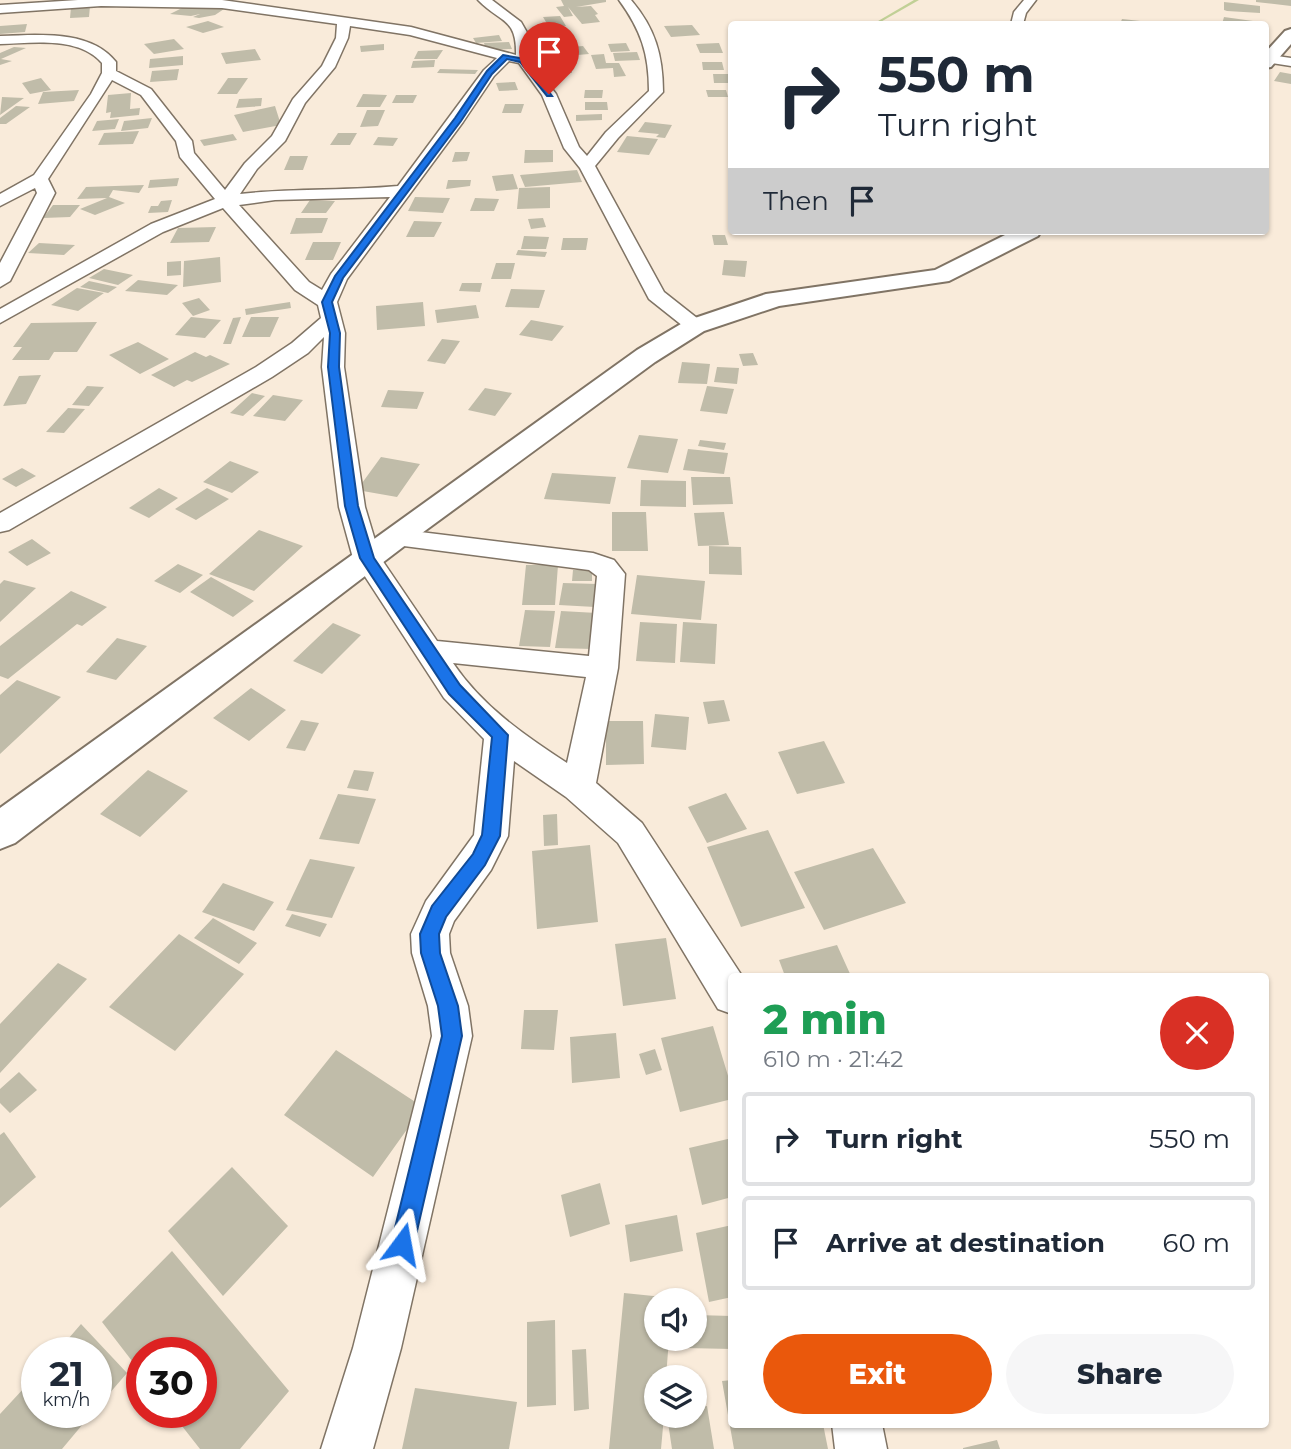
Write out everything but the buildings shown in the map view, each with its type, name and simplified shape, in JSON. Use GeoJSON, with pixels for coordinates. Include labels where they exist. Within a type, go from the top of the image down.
{"type":"FeatureCollection","features":[{"type":"Feature","properties":{"kind":"main road"},"geometry":{"type":"LineString","coordinates":[[1269,60],[1291,34]]}},
{"type":"Feature","properties":{"kind":"main road"},"geometry":{"type":"LineString","coordinates":[[0,831],[367,558],[646,356],[695,326],[775,299],[941,276],[1018,235]]}},
{"type":"Feature","properties":{"kind":"street"},"geometry":{"type":"LineString","coordinates":[[0,524],[264,372],[300,348],[329,311],[338,278],[489,73],[514,58],[523,36],[517,26],[484,0]]}},
{"type":"Feature","properties":{"kind":"street"},"geometry":{"type":"LineString","coordinates":[[587,166],[612,135],[656,92],[654,44],[639,16],[625,0]]}},
{"type":"Feature","properties":{"kind":"street"},"geometry":{"type":"LineString","coordinates":[[1018,21],[1020,12],[1030,0]]}},
{"type":"Feature","properties":{"kind":"street"},"geometry":{"type":"LineString","coordinates":[[0,9],[101,1],[227,2],[411,31],[514,58],[549,94],[572,148],[587,166],[656,295],[695,326]]}},
{"type":"Feature","properties":{"kind":"street"},"geometry":{"type":"LineString","coordinates":[[102,18],[121,2]]}},
{"type":"Feature","properties":{"kind":"street"},"geometry":{"type":"LineString","coordinates":[[226,201],[251,166],[279,138],[298,102],[328,67],[342,38],[344,21]]}},
{"type":"Feature","properties":{"kind":"street"},"geometry":{"type":"LineString","coordinates":[[0,40],[78,38],[108,58],[109,73],[40,179],[0,201]]}},
{"type":"Feature","properties":{"kind":"street"},"geometry":{"type":"LineString","coordinates":[[1269,61],[1291,62]]}},
{"type":"Feature","properties":{"kind":"street"},"geometry":{"type":"LineString","coordinates":[[109,73],[146,92],[184,141],[186,154],[302,286],[329,311],[335,333],[336,389],[352,506],[367,558],[426,650],[455,690],[500,735],[578,788],[630,834],[728,990]]}},
{"type":"Feature","properties":{"kind":"street"},"geometry":{"type":"LineString","coordinates":[[0,281],[46,193],[40,179]]}},
{"type":"Feature","properties":{"kind":"street"},"geometry":{"type":"LineString","coordinates":[[0,317],[157,228],[226,201],[275,195],[362,195],[404,191]]}},
{"type":"Feature","properties":{"kind":"street"},"geometry":{"type":"LineString","coordinates":[[396,537],[593,562],[604,566],[611,574],[603,668],[578,788]]}},
{"type":"Feature","properties":{"kind":"street"},"geometry":{"type":"LineString","coordinates":[[426,650],[603,668]]}},
{"type":"Feature","properties":{"kind":"street"},"geometry":{"type":"LineString","coordinates":[[347,1449],[377,1348],[452,1036],[448,1006],[431,953],[430,934],[439,912],[479,859],[491,836],[500,735]]}},
{"type":"Feature","properties":{"kind":"street"},"geometry":{"type":"LineString","coordinates":[[495,790],[546,767]]}},
{"type":"Feature","properties":{"kind":"street"},"geometry":{"type":"LineString","coordinates":[[858,1428],[861,1449]]}},
{"type":"Feature","properties":{"kind":"waterway"},"geometry":{"type":"LineString","coordinates":[[880,21],[917,0]]}},
{"type":"Feature","properties":{"kind":"route"},"geometry":{"type":"LineString","coordinates":[[402,1244],[452,1036],[448,1006],[431,953],[430,934],[439,912],[479,859],[491,836],[500,735],[455,690],[367,558],[352,506],[333,367],[335,333],[327,302],[338,278],[458,120],[489,73],[505,57],[523,60],[549,94]]}}]}
